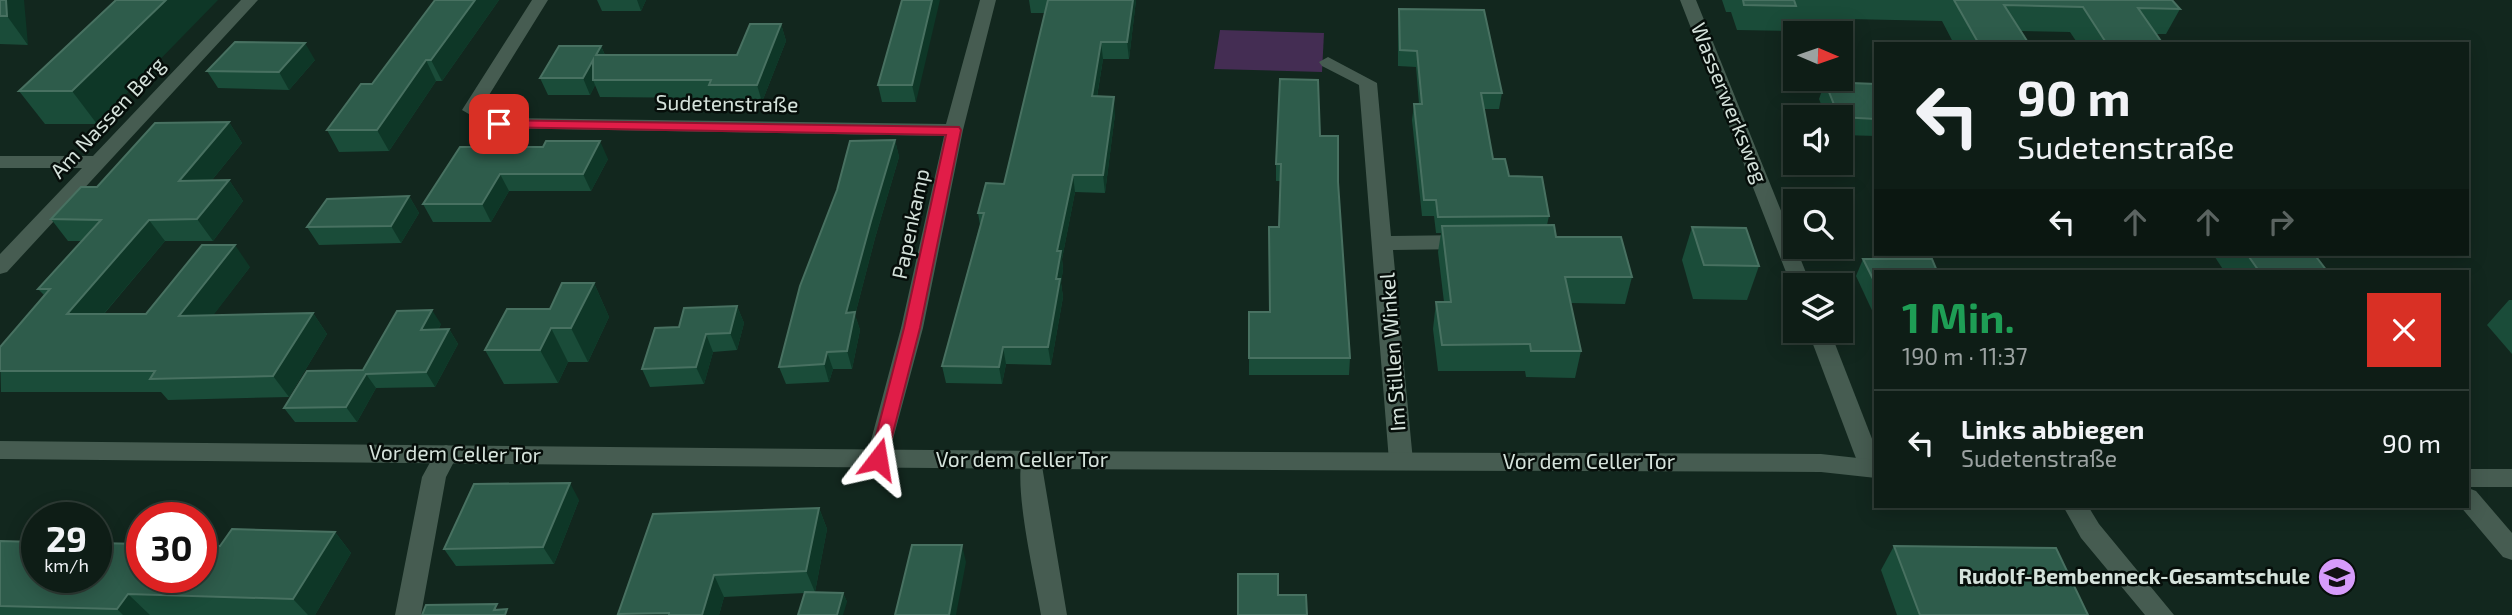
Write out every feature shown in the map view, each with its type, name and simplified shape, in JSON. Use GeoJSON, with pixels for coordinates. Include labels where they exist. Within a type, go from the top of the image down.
{"type":"FeatureCollection","features":[{"type":"Feature","properties":{"kind":"street","name":"Am Nassen Berg"},"geometry":{"type":"LineString","coordinates":[[0,267],[250,0]]}},
{"type":"Feature","properties":{"kind":"street","name":"Sudetenstraße"},"geometry":{"type":"LineString","coordinates":[[540,0],[471,110],[499,124],[954,130]]}},
{"type":"Feature","properties":{"kind":"street","name":"Papenkamp"},"geometry":{"type":"LineString","coordinates":[[878,459],[912,328],[954,130],[988,0]]}},
{"type":"Feature","properties":{"kind":"street","name":"Wasserwerksweg"},"geometry":{"type":"LineString","coordinates":[[1688,0],[1796,273]]}},
{"type":"Feature","properties":{"kind":"street","name":"Im Stillen Winkel"},"geometry":{"type":"LineString","coordinates":[[1328,62],[1368,83],[1401,461]]}},
{"type":"Feature","properties":{"kind":"street"},"geometry":{"type":"LineString","coordinates":[[0,162],[98,162]]}},
{"type":"Feature","properties":{"kind":"street","name":"Im Stillen Winkel"},"geometry":{"type":"LineString","coordinates":[[1384,243],[1480,242]]}},
{"type":"Feature","properties":{"kind":"street"},"geometry":{"type":"LineString","coordinates":[[1824,343],[1874,469]]}},
{"type":"Feature","properties":{"kind":"street","name":"Vor dem Celler Tor"},"geometry":{"type":"LineString","coordinates":[[0,450],[878,459],[1821,463],[1874,469]]}},
{"type":"Feature","properties":{"kind":"street"},"geometry":{"type":"LineString","coordinates":[[408,615],[434,477],[446,454]]}},
{"type":"Feature","properties":{"kind":"street"},"geometry":{"type":"LineString","coordinates":[[1032,460],[1031,483],[1054,615]]}},
{"type":"Feature","properties":{"kind":"street"},"geometry":{"type":"LineString","coordinates":[[2469,478],[2512,478]]}},
{"type":"Feature","properties":{"kind":"street"},"geometry":{"type":"LineString","coordinates":[[2469,499],[2512,550]]}},
{"type":"Feature","properties":{"kind":"street"},"geometry":{"type":"LineString","coordinates":[[2076,508],[2090,531],[2161,615]]}},
{"type":"Feature","properties":{"kind":"shaded area"},"geometry":{"type":"Polygon","coordinates":[[[1220,30],[1324,33],[1322,72],[1214,69],[1220,30]]]}},
{"type":"Feature","properties":{"kind":"building"},"geometry":{"type":"Polygon","coordinates":[[[0,0],[6,0],[7,16],[0,16],[0,0]]]}},
{"type":"Feature","properties":{"kind":"building"},"geometry":{"type":"Polygon","coordinates":[[[116,0],[166,0],[72,91],[19,91],[116,0]]]}},
{"type":"Feature","properties":{"kind":"building"},"geometry":{"type":"Polygon","coordinates":[[[435,0],[475,0],[431,60],[426,60],[377,130],[327,130],[361,84],[372,84],[435,0]]]}},
{"type":"Feature","properties":{"kind":"building"},"geometry":{"type":"Polygon","coordinates":[[[902,0],[932,0],[912,85],[878,85],[902,0]]]}},
{"type":"Feature","properties":{"kind":"building"},"geometry":{"type":"Polygon","coordinates":[[[1048,0],[1133,0],[1127,42],[1101,42],[1092,96],[1114,97],[1103,175],[1073,175],[1057,251],[1061,251],[1056,279],[1060,279],[1048,347],[1003,347],[999,367],[942,366],[984,213],[978,213],[986,183],[1004,184],[1048,0]]]}},
{"type":"Feature","properties":{"kind":"building"},"geometry":{"type":"Polygon","coordinates":[[[1743,0],[1794,0],[1796,6],[1744,5],[1743,0]]]}},
{"type":"Feature","properties":{"kind":"building"},"geometry":{"type":"Polygon","coordinates":[[[1954,0],[2172,0],[2180,9],[2138,8],[2162,42],[2106,42],[2083,7],[2004,5],[2028,42],[1978,42],[1954,0]]]}},
{"type":"Feature","properties":{"kind":"building"},"geometry":{"type":"Polygon","coordinates":[[[1399,9],[1484,10],[1502,93],[1481,93],[1493,159],[1505,159],[1509,176],[1542,177],[1549,216],[1438,217],[1436,200],[1424,200],[1414,104],[1422,104],[1417,51],[1400,50],[1399,9]]]}},
{"type":"Feature","properties":{"kind":"building"},"geometry":{"type":"Polygon","coordinates":[[[750,24],[781,24],[757,85],[709,85],[711,80],[593,80],[593,60],[583,78],[540,78],[559,46],[601,46],[596,55],[737,55],[750,24]]]}},
{"type":"Feature","properties":{"kind":"building"},"geometry":{"type":"Polygon","coordinates":[[[235,42],[305,43],[279,72],[207,71],[235,42]]]}},
{"type":"Feature","properties":{"kind":"building"},"geometry":{"type":"Polygon","coordinates":[[[1280,79],[1318,80],[1320,136],[1338,136],[1338,182],[1350,358],[1249,358],[1249,312],[1270,312],[1269,227],[1279,227],[1281,164],[1276,164],[1280,79]]]}},
{"type":"Feature","properties":{"kind":"building"},"geometry":{"type":"Polygon","coordinates":[[[1853,83],[1874,84],[1874,119],[1853,118],[1853,105],[1834,105],[1829,91],[1853,91],[1853,83]]]}},
{"type":"Feature","properties":{"kind":"building"},"geometry":{"type":"Polygon","coordinates":[[[229,122],[179,181],[229,180],[197,219],[149,220],[67,314],[146,314],[202,245],[235,245],[179,316],[313,313],[273,376],[150,379],[155,371],[0,371],[0,347],[50,289],[38,289],[101,220],[51,219],[81,187],[97,187],[155,123],[229,122]]]}},
{"type":"Feature","properties":{"kind":"building"},"geometry":{"type":"Polygon","coordinates":[[[895,140],[846,313],[855,312],[847,351],[827,352],[824,364],[779,367],[800,286],[837,190],[850,141],[895,140]]]}},
{"type":"Feature","properties":{"kind":"building"},"geometry":{"type":"Polygon","coordinates":[[[546,141],[600,141],[583,174],[500,174],[482,204],[423,204],[460,147],[543,147],[546,141]]]}},
{"type":"Feature","properties":{"kind":"building"},"geometry":{"type":"Polygon","coordinates":[[[409,196],[391,226],[307,227],[327,199],[409,196]]]}},
{"type":"Feature","properties":{"kind":"building"},"geometry":{"type":"Polygon","coordinates":[[[1554,225],[1556,237],[1621,237],[1632,277],[1565,277],[1581,351],[1531,351],[1530,344],[1442,345],[1436,302],[1451,302],[1442,226],[1554,225]]]}},
{"type":"Feature","properties":{"kind":"building"},"geometry":{"type":"Polygon","coordinates":[[[1692,227],[1746,228],[1759,266],[1704,265],[1692,227]]]}},
{"type":"Feature","properties":{"kind":"building"},"geometry":{"type":"Polygon","coordinates":[[[2248,256],[2316,256],[2326,270],[2258,270],[2248,256]]]}},
{"type":"Feature","properties":{"kind":"building"},"geometry":{"type":"Polygon","coordinates":[[[1863,259],[1932,259],[1937,270],[1874,270],[1874,281],[1863,259]]]}},
{"type":"Feature","properties":{"kind":"building"},"geometry":{"type":"Polygon","coordinates":[[[562,283],[594,283],[571,328],[551,328],[540,350],[485,350],[507,309],[550,309],[562,283]]]}},
{"type":"Feature","properties":{"kind":"building"},"geometry":{"type":"Polygon","coordinates":[[[737,306],[730,333],[706,334],[696,367],[642,369],[655,328],[679,327],[684,308],[737,306]]]}},
{"type":"Feature","properties":{"kind":"building"},"geometry":{"type":"Polygon","coordinates":[[[432,310],[421,330],[449,329],[426,372],[366,374],[346,407],[284,408],[307,371],[363,370],[397,311],[432,310]]]}},
{"type":"Feature","properties":{"kind":"building"},"geometry":{"type":"Polygon","coordinates":[[[570,483],[543,547],[444,549],[474,484],[570,483]]]}},
{"type":"Feature","properties":{"kind":"building"},"geometry":{"type":"Polygon","coordinates":[[[819,508],[806,571],[714,575],[702,615],[618,614],[653,514],[819,508]]]}},
{"type":"Feature","properties":{"kind":"building"},"geometry":{"type":"Polygon","coordinates":[[[232,529],[335,532],[293,599],[128,594],[117,609],[0,606],[0,541],[21,542],[21,593],[112,593],[112,543],[126,544],[126,593],[217,593],[217,546],[220,546],[232,529]]]}},
{"type":"Feature","properties":{"kind":"building"},"geometry":{"type":"Polygon","coordinates":[[[912,545],[962,545],[949,615],[895,615],[912,545]]]}},
{"type":"Feature","properties":{"kind":"building"},"geometry":{"type":"Polygon","coordinates":[[[1894,546],[2056,548],[2088,615],[1920,615],[1894,546]]]}},
{"type":"Feature","properties":{"kind":"building"},"geometry":{"type":"Polygon","coordinates":[[[1238,574],[1278,574],[1278,595],[1306,595],[1307,615],[1238,615],[1238,574]]]}},
{"type":"Feature","properties":{"kind":"building"},"geometry":{"type":"Polygon","coordinates":[[[805,592],[843,593],[837,615],[798,615],[805,592]]]}},
{"type":"Feature","properties":{"kind":"building"},"geometry":{"type":"Polygon","coordinates":[[[497,604],[494,610],[507,609],[505,615],[422,615],[426,605],[497,604]]]}},
{"type":"Feature","properties":{"kind":"place","name":"Rudolf-Bembenneck-Gesamtschule"},"geometry":{"type":"Point","coordinates":[2337,577]}},
{"type":"Feature","properties":{"kind":"route"},"geometry":{"type":"LineString","coordinates":[[499,124],[954,130],[912,328],[878,459]]}}]}
